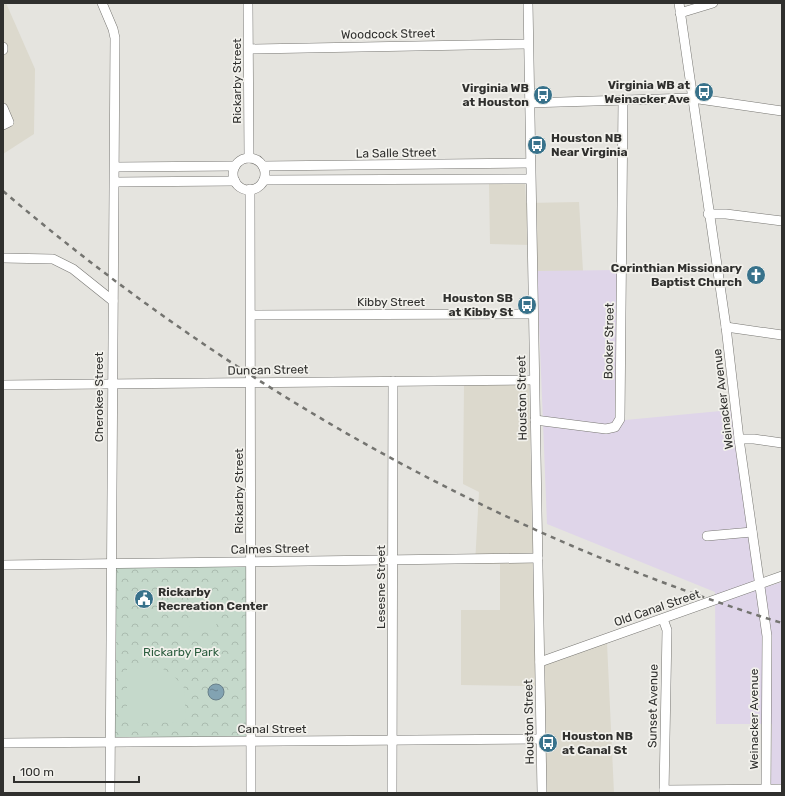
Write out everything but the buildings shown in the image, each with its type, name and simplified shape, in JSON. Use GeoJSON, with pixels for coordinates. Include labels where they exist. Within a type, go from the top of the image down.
{"type":"FeatureCollection","features":[{"type":"Feature","properties":{"kind":"street","name":"Cherokee Street"},"geometry":{"type":"LineString","coordinates":[[102,3],[113,28],[115,38],[115,182],[111,384],[110,793]]}},
{"type":"Feature","properties":{"kind":"street","name":"Rickarby Street"},"geometry":{"type":"LineString","coordinates":[[248,3],[249,158]]}},
{"type":"Feature","properties":{"kind":"street","name":"Houston Street"},"geometry":{"type":"LineString","coordinates":[[528,3],[528,103],[542,793]]}},
{"type":"Feature","properties":{"kind":"street","name":"Weinacker Avenue"},"geometry":{"type":"LineString","coordinates":[[679,3],[708,214],[726,327],[739,439],[767,636],[766,791]]}},
{"type":"Feature","properties":{"kind":"street"},"geometry":{"type":"LineString","coordinates":[[680,13],[713,3]]}},
{"type":"Feature","properties":{"kind":"street","name":"Woodcock Street"},"geometry":{"type":"LineString","coordinates":[[248,48],[528,44]]}},
{"type":"Feature","properties":{"kind":"street"},"geometry":{"type":"LineString","coordinates":[[528,103],[692,98],[782,111]]}},
{"type":"Feature","properties":{"kind":"street","name":"Booker Street"},"geometry":{"type":"LineString","coordinates":[[535,420],[606,429],[615,427],[620,419],[623,100]]}},
{"type":"Feature","properties":{"kind":"street"},"geometry":{"type":"LineString","coordinates":[[3,108],[9,122],[3,124]]}},
{"type":"Feature","properties":{"kind":"street"},"geometry":{"type":"LineString","coordinates":[[249,158],[257,160],[263,166],[265,173],[264,180],[258,187],[250,189],[242,188],[235,182],[233,174],[235,166],[241,160],[249,158]]}},
{"type":"Feature","properties":{"kind":"street","name":"La Salle Street"},"geometry":{"type":"LineString","coordinates":[[263,166],[530,163]]}},
{"type":"Feature","properties":{"kind":"street"},"geometry":{"type":"LineString","coordinates":[[382,165],[382,180]]}},
{"type":"Feature","properties":{"kind":"street"},"geometry":{"type":"LineString","coordinates":[[115,167],[235,166]]}},
{"type":"Feature","properties":{"kind":"street"},"geometry":{"type":"LineString","coordinates":[[264,180],[530,179]]}},
{"type":"Feature","properties":{"kind":"street"},"geometry":{"type":"LineString","coordinates":[[115,182],[235,182]]}},
{"type":"Feature","properties":{"kind":"street","name":"Rickarby Street"},"geometry":{"type":"LineString","coordinates":[[250,189],[251,793]]}},
{"type":"Feature","properties":{"kind":"street"},"geometry":{"type":"LineString","coordinates":[[708,214],[726,214],[782,221]]}},
{"type":"Feature","properties":{"kind":"street"},"geometry":{"type":"LineString","coordinates":[[3,258],[53,259],[73,269],[113,301]]}},
{"type":"Feature","properties":{"kind":"street","name":"Kibby Street"},"geometry":{"type":"LineString","coordinates":[[251,315],[532,314]]}},
{"type":"Feature","properties":{"kind":"street"},"geometry":{"type":"LineString","coordinates":[[726,327],[782,335]]}},
{"type":"Feature","properties":{"kind":"street","name":"Duncan Street"},"geometry":{"type":"LineString","coordinates":[[3,385],[534,380]]}},
{"type":"Feature","properties":{"kind":"street","name":"Lesesne Street"},"geometry":{"type":"LineString","coordinates":[[392,793],[393,381]]}},
{"type":"Feature","properties":{"kind":"street"},"geometry":{"type":"LineString","coordinates":[[739,439],[754,439],[782,444]]}},
{"type":"Feature","properties":{"kind":"street"},"geometry":{"type":"LineString","coordinates":[[706,536],[752,532]]}},
{"type":"Feature","properties":{"kind":"street","name":"Calmes Street"},"geometry":{"type":"LineString","coordinates":[[3,565],[538,558]]}},
{"type":"Feature","properties":{"kind":"street","name":"Old Canal Street"},"geometry":{"type":"LineString","coordinates":[[540,662],[782,576]]}},
{"type":"Feature","properties":{"kind":"street","name":"Sunset Avenue"},"geometry":{"type":"LineString","coordinates":[[663,619],[666,630],[664,792]]}},
{"type":"Feature","properties":{"kind":"street","name":"Canal Street"},"geometry":{"type":"LineString","coordinates":[[3,744],[542,739]]}},
{"type":"Feature","properties":{"kind":"street"},"geometry":{"type":"LineString","coordinates":[[664,792],[766,791],[782,789]]}},
{"type":"Feature","properties":{"kind":"shaded area"},"geometry":{"type":"Polygon","coordinates":[[[3,3],[6,3],[35,69],[34,134],[3,154],[3,3]]]}},
{"type":"Feature","properties":{"kind":"shaded area"},"geometry":{"type":"Polygon","coordinates":[[[489,183],[525,183],[526,203],[579,202],[583,271],[537,271],[534,245],[490,244],[489,183]]]}},
{"type":"Feature","properties":{"kind":"shaded area"},"geometry":{"type":"Polygon","coordinates":[[[617,270],[615,421],[731,410],[756,590],[782,582],[782,784],[771,784],[772,724],[716,724],[715,592],[547,524],[537,271],[617,270]]]}},
{"type":"Feature","properties":{"kind":"shaded area"},"geometry":{"type":"Polygon","coordinates":[[[464,384],[529,385],[536,667],[607,643],[614,793],[538,793],[536,686],[461,685],[461,610],[500,610],[500,564],[475,564],[479,492],[463,484],[464,384]]]}},
{"type":"Feature","properties":{"kind":"green space","name":"Rickarby Park"},"geometry":{"type":"Polygon","coordinates":[[[251,562],[251,741],[110,742],[111,563],[251,562]]]}},
{"type":"Feature","properties":{"kind":"green space"},"geometry":{"type":"Polygon","coordinates":[[[191,590],[218,591],[216,631],[189,630],[191,590]]]}},
{"type":"Feature","properties":{"kind":"green space"},"geometry":{"type":"Polygon","coordinates":[[[127,667],[160,667],[174,676],[184,688],[186,722],[133,723],[127,717],[127,667]]]}},
{"type":"Feature","properties":{"kind":"water"},"geometry":{"type":"Polygon","coordinates":[[[216,684],[222,686],[224,692],[222,698],[216,700],[210,698],[208,692],[210,686],[216,684]]]}},
{"type":"Feature","properties":{"kind":"railway"},"geometry":{"type":"LineString","coordinates":[[3,191],[90,262],[180,328],[274,390],[370,447],[470,499],[572,546],[676,587],[782,623]]}},
{"type":"Feature","properties":{"kind":"place","name":"Virginia WB at Weinacker Ave"},"geometry":{"type":"Point","coordinates":[704,92]}},
{"type":"Feature","properties":{"kind":"place","name":"Virginia WB at Houston"},"geometry":{"type":"Point","coordinates":[543,95]}},
{"type":"Feature","properties":{"kind":"place","name":"Houston NB Near Virginia"},"geometry":{"type":"Point","coordinates":[537,145]}},
{"type":"Feature","properties":{"kind":"place","name":"Corinthian Missionary Baptist Church"},"geometry":{"type":"Point","coordinates":[756,275]}},
{"type":"Feature","properties":{"kind":"place","name":"Houston SB at Kibby St"},"geometry":{"type":"Point","coordinates":[527,305]}},
{"type":"Feature","properties":{"kind":"place","name":"Rickarby Recreation Center"},"geometry":{"type":"Point","coordinates":[144,599]}},
{"type":"Feature","properties":{"kind":"place","name":"Houston NB at Canal St"},"geometry":{"type":"Point","coordinates":[548,743]}}]}
